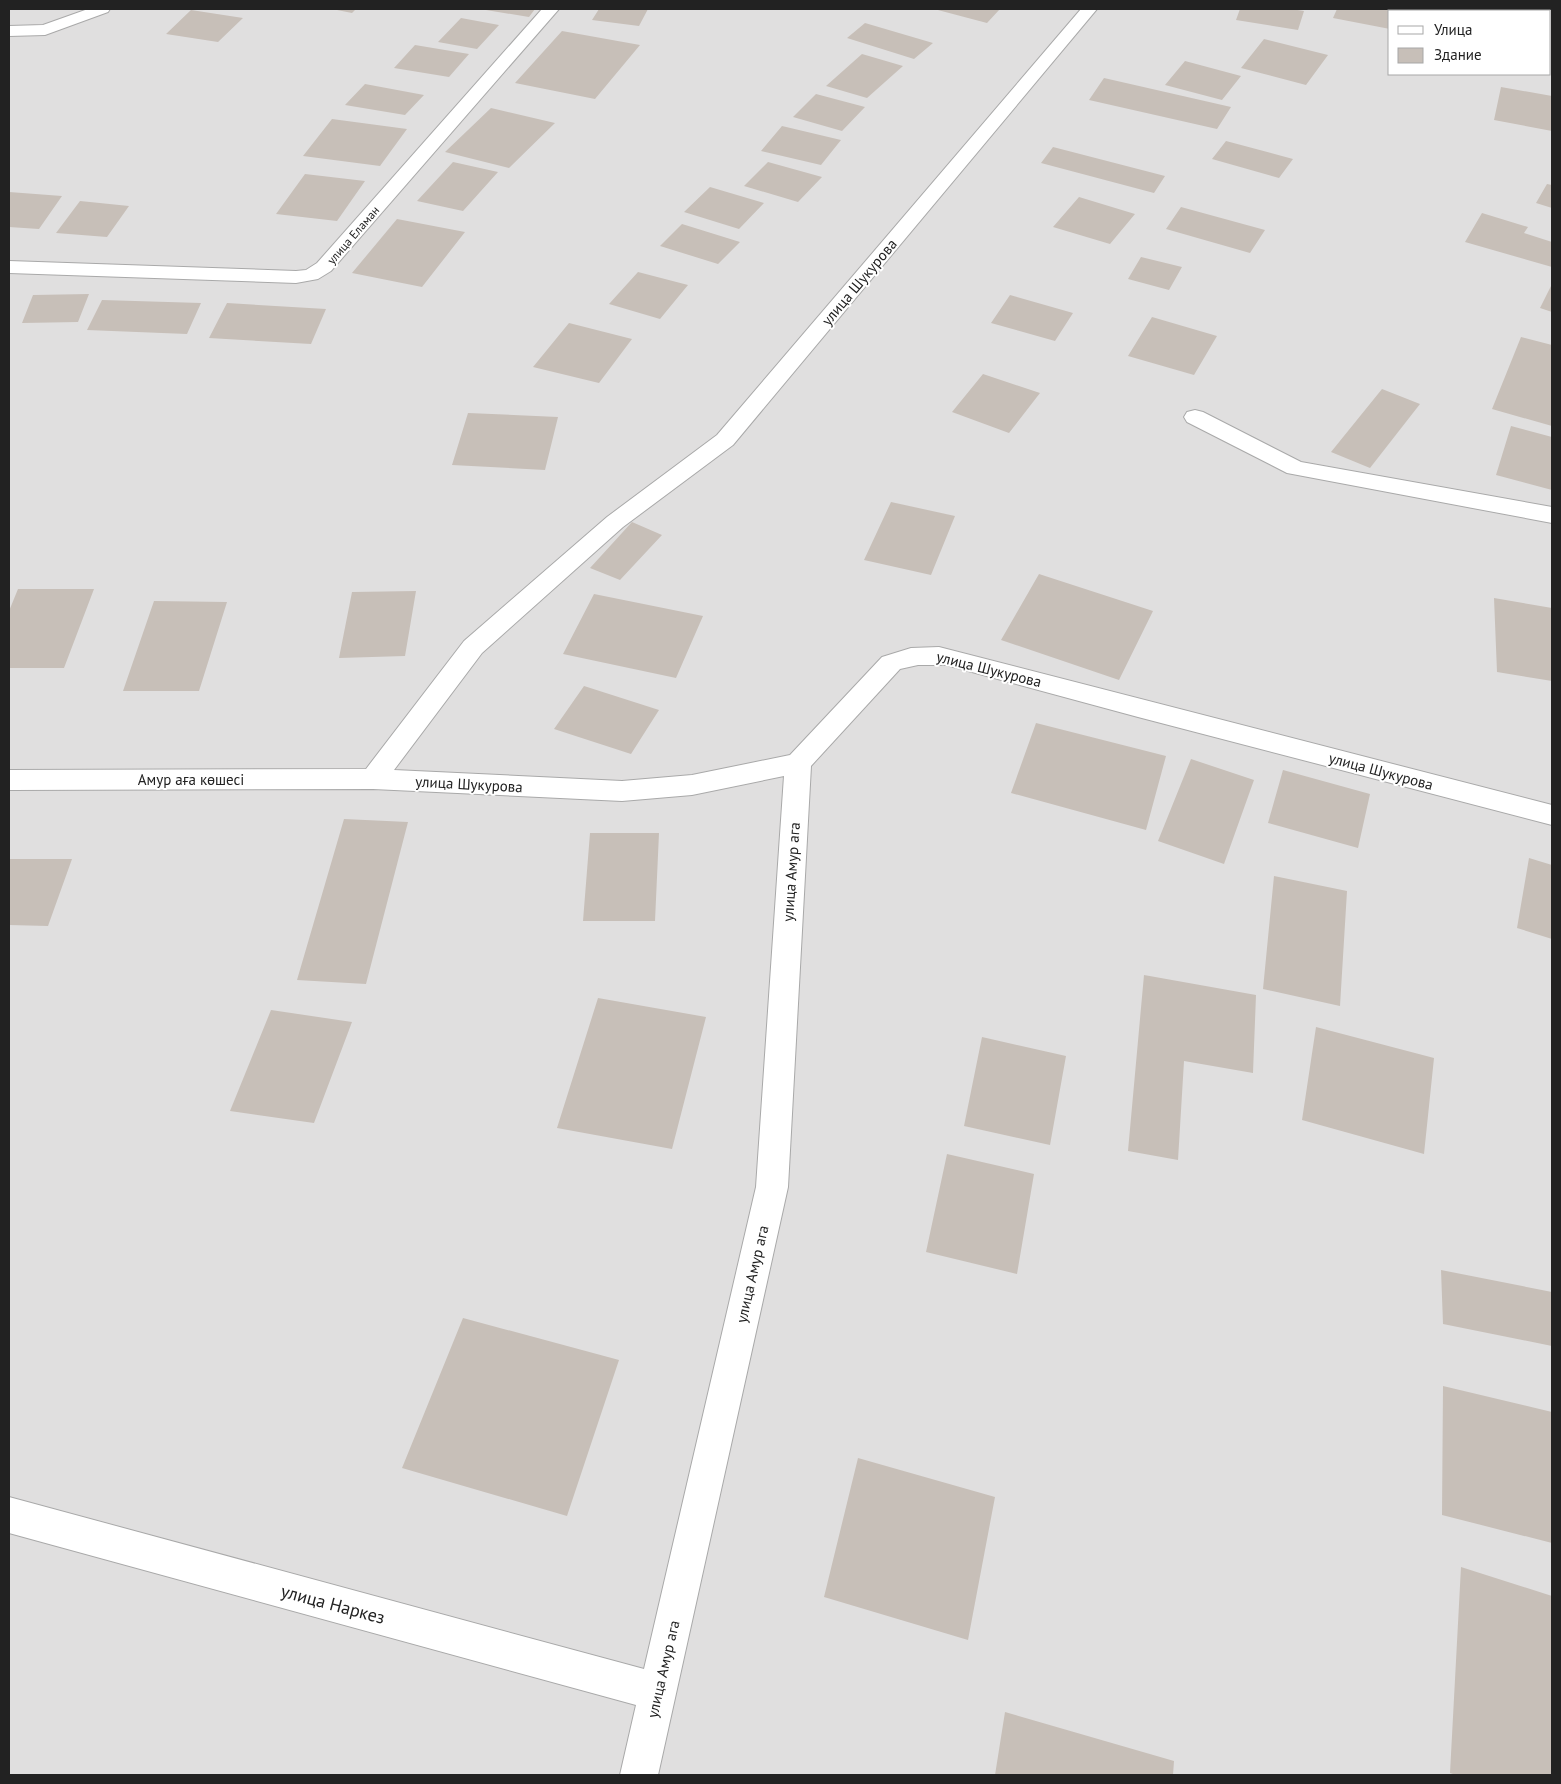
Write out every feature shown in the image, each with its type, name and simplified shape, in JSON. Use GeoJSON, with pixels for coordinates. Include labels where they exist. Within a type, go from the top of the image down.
{"type":"FeatureCollection","features":[{"type":"Feature","properties":{"kind":"street"},"geometry":{"type":"LineString","coordinates":[[9,32],[45,30],[102,9]]}},
{"type":"Feature","properties":{"kind":"street","name":"улица Еламан"},"geometry":{"type":"LineString","coordinates":[[9,267],[286,276],[311,275],[324,267],[551,9]]}},
{"type":"Feature","properties":{"kind":"street","name":"улица Шукурова"},"geometry":{"type":"LineString","coordinates":[[373,779],[473,648],[615,522],[726,440],[1089,9]]}},
{"type":"Feature","properties":{"kind":"street"},"geometry":{"type":"LineString","coordinates":[[1195,417],[1295,468],[1552,515]]}},
{"type":"Feature","properties":{"kind":"street","name":"улица Шукурова"},"geometry":{"type":"LineString","coordinates":[[373,779],[622,791],[692,785],[798,763],[891,663],[904,657],[926,654],[946,656],[1552,815]]}},
{"type":"Feature","properties":{"kind":"street","name":"улица Амур ага"},"geometry":{"type":"LineString","coordinates":[[639,1775],[772,1187],[798,763]]}},
{"type":"Feature","properties":{"kind":"street","name":"Амур аға көшесі"},"geometry":{"type":"LineString","coordinates":[[9,780],[373,779]]}},
{"type":"Feature","properties":{"kind":"street","name":"улица Наркез"},"geometry":{"type":"LineString","coordinates":[[9,1515],[658,1692]]}},
{"type":"Feature","properties":{"kind":"shaded area"},"geometry":{"type":"Polygon","coordinates":[[[9,9],[1552,9],[1552,1775],[9,1775],[9,9]]]}},
{"type":"Feature","properties":{"kind":"building"},"geometry":{"type":"Polygon","coordinates":[[[332,9],[356,9],[352,13],[332,9]]]}},
{"type":"Feature","properties":{"kind":"building"},"geometry":{"type":"Polygon","coordinates":[[[480,9],[535,9],[529,17],[480,9]]]}},
{"type":"Feature","properties":{"kind":"building"},"geometry":{"type":"Polygon","coordinates":[[[599,9],[648,9],[639,26],[592,20],[599,9]]]}},
{"type":"Feature","properties":{"kind":"building"},"geometry":{"type":"Polygon","coordinates":[[[934,9],[1000,9],[987,23],[934,9]]]}},
{"type":"Feature","properties":{"kind":"building"},"geometry":{"type":"Polygon","coordinates":[[[1240,9],[1291,9],[1304,11],[1298,30],[1236,20],[1240,9]]]}},
{"type":"Feature","properties":{"kind":"building"},"geometry":{"type":"Polygon","coordinates":[[[1337,9],[1417,10],[1388,10],[1388,29],[1333,18],[1337,9]]]}},
{"type":"Feature","properties":{"kind":"building"},"geometry":{"type":"Polygon","coordinates":[[[191,10],[243,18],[218,42],[166,34],[191,10]]]}},
{"type":"Feature","properties":{"kind":"building"},"geometry":{"type":"Polygon","coordinates":[[[461,18],[499,25],[477,49],[438,42],[461,18]]]}},
{"type":"Feature","properties":{"kind":"building"},"geometry":{"type":"Polygon","coordinates":[[[865,23],[933,43],[914,59],[847,38],[865,23]]]}},
{"type":"Feature","properties":{"kind":"building"},"geometry":{"type":"Polygon","coordinates":[[[562,31],[640,45],[595,99],[515,83],[562,31]]]}},
{"type":"Feature","properties":{"kind":"building"},"geometry":{"type":"Polygon","coordinates":[[[1264,39],[1328,55],[1306,85],[1241,68],[1264,39]]]}},
{"type":"Feature","properties":{"kind":"building"},"geometry":{"type":"Polygon","coordinates":[[[415,45],[469,54],[449,77],[394,68],[415,45]]]}},
{"type":"Feature","properties":{"kind":"building"},"geometry":{"type":"Polygon","coordinates":[[[862,54],[903,66],[867,98],[826,86],[862,54]]]}},
{"type":"Feature","properties":{"kind":"building"},"geometry":{"type":"Polygon","coordinates":[[[1185,61],[1241,76],[1222,100],[1165,85],[1185,61]]]}},
{"type":"Feature","properties":{"kind":"building"},"geometry":{"type":"Polygon","coordinates":[[[1104,78],[1231,107],[1217,129],[1089,100],[1104,78]]]}},
{"type":"Feature","properties":{"kind":"building"},"geometry":{"type":"Polygon","coordinates":[[[365,84],[424,95],[405,115],[345,105],[365,84]]]}},
{"type":"Feature","properties":{"kind":"building"},"geometry":{"type":"Polygon","coordinates":[[[1501,87],[1552,96],[1552,131],[1494,120],[1501,87]]]}},
{"type":"Feature","properties":{"kind":"building"},"geometry":{"type":"Polygon","coordinates":[[[816,94],[865,107],[842,131],[793,117],[816,94]]]}},
{"type":"Feature","properties":{"kind":"building"},"geometry":{"type":"Polygon","coordinates":[[[491,108],[555,123],[509,168],[445,152],[491,108]]]}},
{"type":"Feature","properties":{"kind":"building"},"geometry":{"type":"Polygon","coordinates":[[[332,119],[407,129],[380,166],[303,156],[332,119]]]}},
{"type":"Feature","properties":{"kind":"building"},"geometry":{"type":"Polygon","coordinates":[[[782,126],[841,140],[821,165],[761,151],[782,126]]]}},
{"type":"Feature","properties":{"kind":"building"},"geometry":{"type":"Polygon","coordinates":[[[1226,141],[1293,159],[1279,178],[1212,159],[1226,141]]]}},
{"type":"Feature","properties":{"kind":"building"},"geometry":{"type":"Polygon","coordinates":[[[1053,147],[1165,176],[1154,193],[1041,163],[1053,147]]]}},
{"type":"Feature","properties":{"kind":"building"},"geometry":{"type":"Polygon","coordinates":[[[453,162],[498,172],[463,211],[417,201],[453,162]]]}},
{"type":"Feature","properties":{"kind":"building"},"geometry":{"type":"Polygon","coordinates":[[[768,162],[822,177],[798,202],[744,186],[768,162]]]}},
{"type":"Feature","properties":{"kind":"building"},"geometry":{"type":"Polygon","coordinates":[[[305,174],[365,181],[337,221],[276,214],[305,174]]]}},
{"type":"Feature","properties":{"kind":"building"},"geometry":{"type":"Polygon","coordinates":[[[1547,184],[1552,185],[1552,208],[1536,203],[1547,184]]]}},
{"type":"Feature","properties":{"kind":"building"},"geometry":{"type":"Polygon","coordinates":[[[710,187],[764,203],[739,229],[684,212],[710,187]]]}},
{"type":"Feature","properties":{"kind":"building"},"geometry":{"type":"Polygon","coordinates":[[[9,192],[62,196],[39,229],[9,227],[9,192]]]}},
{"type":"Feature","properties":{"kind":"building"},"geometry":{"type":"Polygon","coordinates":[[[1079,197],[1135,214],[1110,244],[1053,227],[1079,197]]]}},
{"type":"Feature","properties":{"kind":"building"},"geometry":{"type":"Polygon","coordinates":[[[80,201],[129,206],[107,237],[56,233],[80,201]]]}},
{"type":"Feature","properties":{"kind":"building"},"geometry":{"type":"Polygon","coordinates":[[[1181,207],[1265,230],[1250,253],[1166,229],[1181,207]]]}},
{"type":"Feature","properties":{"kind":"building"},"geometry":{"type":"Polygon","coordinates":[[[1482,213],[1528,227],[1524,233],[1552,242],[1552,267],[1465,242],[1482,213]]]}},
{"type":"Feature","properties":{"kind":"building"},"geometry":{"type":"Polygon","coordinates":[[[397,219],[465,232],[422,287],[352,273],[397,219]]]}},
{"type":"Feature","properties":{"kind":"building"},"geometry":{"type":"Polygon","coordinates":[[[682,224],[740,242],[718,264],[660,246],[682,224]]]}},
{"type":"Feature","properties":{"kind":"building"},"geometry":{"type":"Polygon","coordinates":[[[1141,257],[1182,267],[1169,290],[1128,279],[1141,257]]]}},
{"type":"Feature","properties":{"kind":"building"},"geometry":{"type":"Polygon","coordinates":[[[638,272],[688,285],[660,319],[609,304],[638,272]]]}},
{"type":"Feature","properties":{"kind":"building"},"geometry":{"type":"Polygon","coordinates":[[[1552,284],[1552,312],[1540,308],[1552,284]]]}},
{"type":"Feature","properties":{"kind":"building"},"geometry":{"type":"Polygon","coordinates":[[[89,294],[78,322],[22,323],[33,295],[89,294]]]}},
{"type":"Feature","properties":{"kind":"building"},"geometry":{"type":"Polygon","coordinates":[[[1010,295],[1073,313],[1055,341],[991,323],[1010,295]]]}},
{"type":"Feature","properties":{"kind":"building"},"geometry":{"type":"Polygon","coordinates":[[[102,300],[201,303],[187,334],[87,330],[102,300]]]}},
{"type":"Feature","properties":{"kind":"building"},"geometry":{"type":"Polygon","coordinates":[[[227,303],[326,309],[311,344],[209,338],[227,303]]]}},
{"type":"Feature","properties":{"kind":"building"},"geometry":{"type":"Polygon","coordinates":[[[1152,317],[1217,336],[1194,375],[1128,356],[1152,317]]]}},
{"type":"Feature","properties":{"kind":"building"},"geometry":{"type":"Polygon","coordinates":[[[569,323],[632,339],[599,383],[533,367],[569,323]]]}},
{"type":"Feature","properties":{"kind":"building"},"geometry":{"type":"Polygon","coordinates":[[[1521,337],[1552,345],[1552,426],[1492,409],[1521,337]]]}},
{"type":"Feature","properties":{"kind":"building"},"geometry":{"type":"Polygon","coordinates":[[[983,374],[1040,393],[1009,433],[952,412],[983,374]]]}},
{"type":"Feature","properties":{"kind":"building"},"geometry":{"type":"Polygon","coordinates":[[[1382,389],[1420,404],[1370,468],[1331,452],[1382,389]]]}},
{"type":"Feature","properties":{"kind":"building"},"geometry":{"type":"Polygon","coordinates":[[[468,413],[558,417],[545,470],[452,465],[468,413]]]}},
{"type":"Feature","properties":{"kind":"building"},"geometry":{"type":"Polygon","coordinates":[[[1511,426],[1552,437],[1552,490],[1496,475],[1511,426]]]}},
{"type":"Feature","properties":{"kind":"building"},"geometry":{"type":"Polygon","coordinates":[[[891,502],[955,516],[931,575],[864,560],[891,502]]]}},
{"type":"Feature","properties":{"kind":"building"},"geometry":{"type":"Polygon","coordinates":[[[632,522],[662,535],[620,580],[590,568],[632,522]]]}},
{"type":"Feature","properties":{"kind":"building"},"geometry":{"type":"Polygon","coordinates":[[[1039,574],[1153,611],[1119,680],[1001,640],[1039,574]]]}},
{"type":"Feature","properties":{"kind":"building"},"geometry":{"type":"Polygon","coordinates":[[[18,589],[94,589],[64,668],[9,668],[9,611],[18,589]]]}},
{"type":"Feature","properties":{"kind":"building"},"geometry":{"type":"Polygon","coordinates":[[[416,591],[405,656],[339,658],[352,592],[416,591]]]}},
{"type":"Feature","properties":{"kind":"building"},"geometry":{"type":"Polygon","coordinates":[[[594,594],[703,616],[676,678],[563,654],[594,594]]]}},
{"type":"Feature","properties":{"kind":"building"},"geometry":{"type":"Polygon","coordinates":[[[1494,598],[1552,608],[1552,681],[1497,672],[1494,598]]]}},
{"type":"Feature","properties":{"kind":"building"},"geometry":{"type":"Polygon","coordinates":[[[154,601],[227,602],[199,691],[123,691],[154,601]]]}},
{"type":"Feature","properties":{"kind":"building"},"geometry":{"type":"Polygon","coordinates":[[[584,686],[659,710],[631,754],[554,729],[584,686]]]}},
{"type":"Feature","properties":{"kind":"building"},"geometry":{"type":"Polygon","coordinates":[[[1036,723],[1166,756],[1146,830],[1011,793],[1036,723]]]}},
{"type":"Feature","properties":{"kind":"building"},"geometry":{"type":"Polygon","coordinates":[[[1191,759],[1254,780],[1224,864],[1158,841],[1191,759]]]}},
{"type":"Feature","properties":{"kind":"building"},"geometry":{"type":"Polygon","coordinates":[[[1283,770],[1370,794],[1358,848],[1268,823],[1283,770]]]}},
{"type":"Feature","properties":{"kind":"building"},"geometry":{"type":"Polygon","coordinates":[[[344,819],[408,822],[366,984],[297,980],[344,819]]]}},
{"type":"Feature","properties":{"kind":"building"},"geometry":{"type":"Polygon","coordinates":[[[590,833],[659,833],[655,921],[583,921],[590,833]]]}},
{"type":"Feature","properties":{"kind":"building"},"geometry":{"type":"Polygon","coordinates":[[[1529,858],[1552,865],[1552,939],[1517,928],[1529,858]]]}},
{"type":"Feature","properties":{"kind":"building"},"geometry":{"type":"Polygon","coordinates":[[[9,859],[72,859],[48,926],[9,925],[9,859]]]}},
{"type":"Feature","properties":{"kind":"building"},"geometry":{"type":"Polygon","coordinates":[[[1274,876],[1347,891],[1340,1006],[1263,989],[1274,876]]]}},
{"type":"Feature","properties":{"kind":"building"},"geometry":{"type":"Polygon","coordinates":[[[1144,975],[1256,995],[1253,1073],[1184,1061],[1178,1160],[1128,1151],[1144,975]]]}},
{"type":"Feature","properties":{"kind":"building"},"geometry":{"type":"Polygon","coordinates":[[[598,998],[706,1017],[672,1149],[557,1128],[598,998]]]}},
{"type":"Feature","properties":{"kind":"building"},"geometry":{"type":"Polygon","coordinates":[[[271,1010],[352,1022],[314,1123],[230,1111],[271,1010]]]}},
{"type":"Feature","properties":{"kind":"building"},"geometry":{"type":"Polygon","coordinates":[[[1316,1027],[1434,1058],[1424,1154],[1302,1120],[1316,1027]]]}},
{"type":"Feature","properties":{"kind":"building"},"geometry":{"type":"Polygon","coordinates":[[[982,1037],[1066,1056],[1050,1145],[964,1126],[982,1037]]]}},
{"type":"Feature","properties":{"kind":"building"},"geometry":{"type":"Polygon","coordinates":[[[947,1154],[1034,1174],[1017,1274],[926,1252],[947,1154]]]}},
{"type":"Feature","properties":{"kind":"building"},"geometry":{"type":"Polygon","coordinates":[[[1441,1270],[1552,1292],[1552,1346],[1443,1324],[1441,1270]]]}},
{"type":"Feature","properties":{"kind":"building"},"geometry":{"type":"Polygon","coordinates":[[[463,1318],[619,1360],[567,1516],[402,1468],[463,1318]]]}},
{"type":"Feature","properties":{"kind":"building"},"geometry":{"type":"Polygon","coordinates":[[[1443,1386],[1552,1412],[1552,1543],[1442,1515],[1443,1386]]]}},
{"type":"Feature","properties":{"kind":"building"},"geometry":{"type":"Polygon","coordinates":[[[858,1458],[995,1497],[968,1640],[824,1597],[858,1458]]]}},
{"type":"Feature","properties":{"kind":"building"},"geometry":{"type":"Polygon","coordinates":[[[1461,1567],[1552,1596],[1552,1775],[1456,1775],[1450,1773],[1461,1567]]]}},
{"type":"Feature","properties":{"kind":"building"},"geometry":{"type":"Polygon","coordinates":[[[1005,1712],[1174,1761],[1173,1775],[995,1775],[1005,1712]]]}}]}
